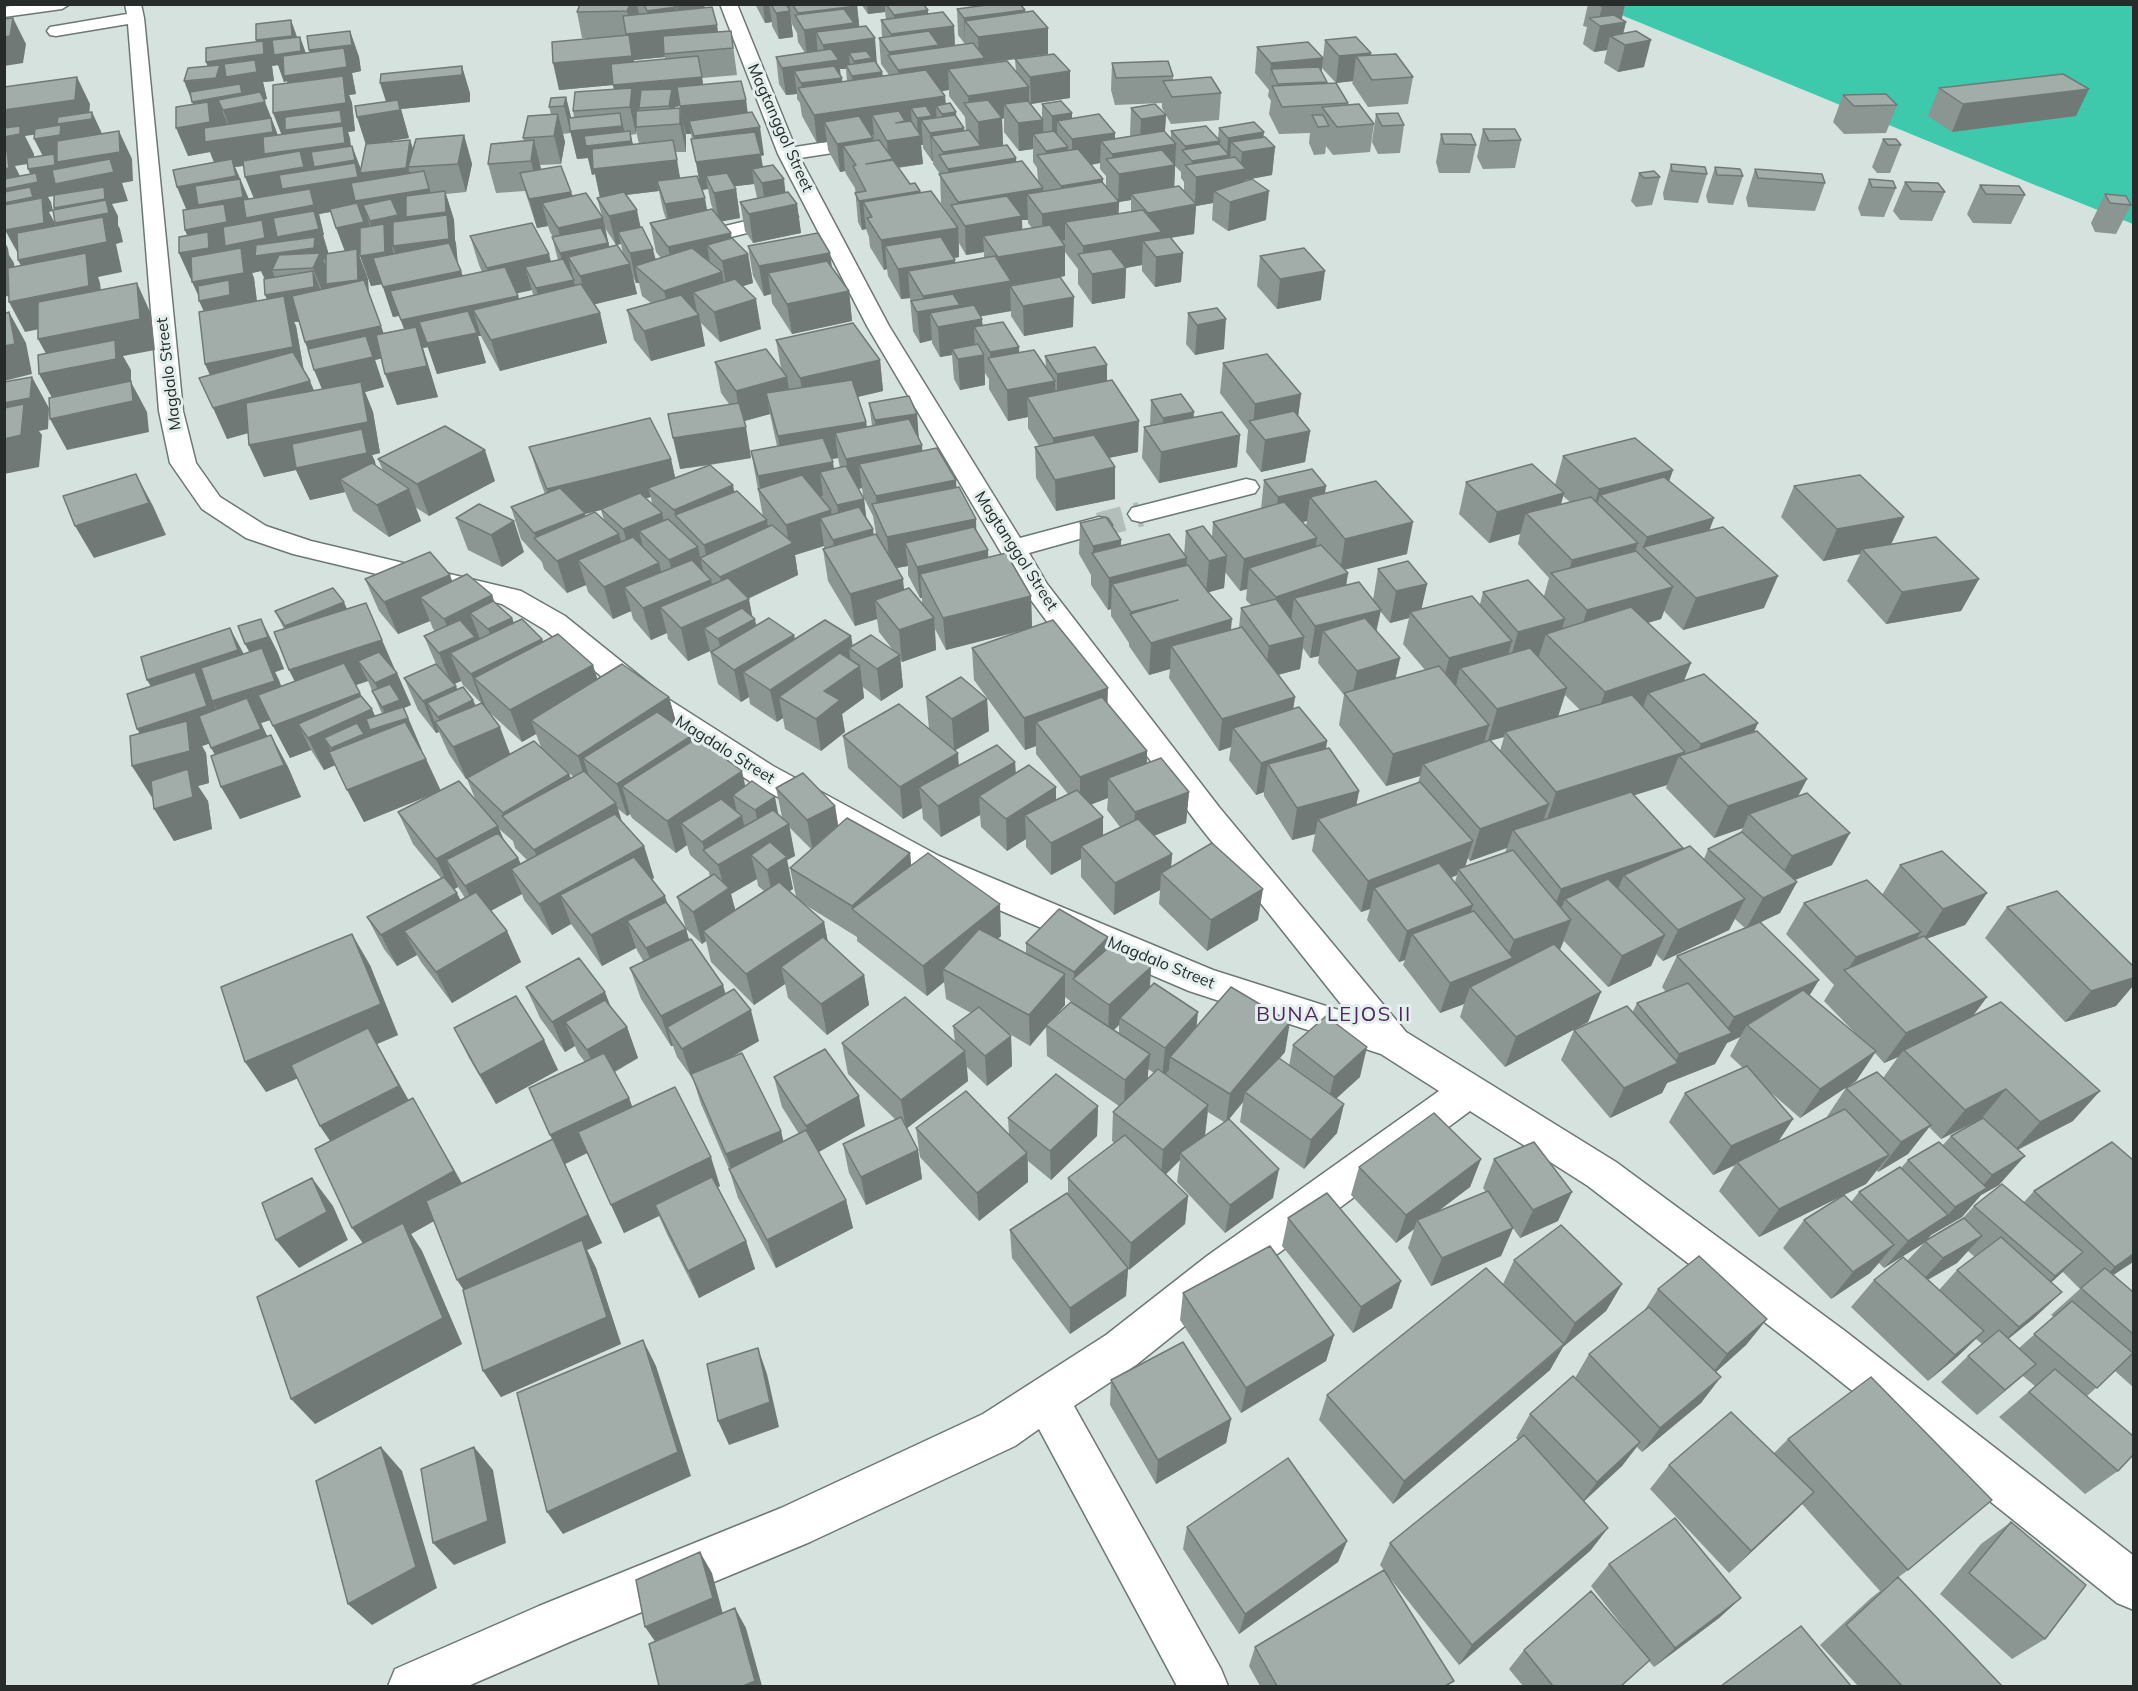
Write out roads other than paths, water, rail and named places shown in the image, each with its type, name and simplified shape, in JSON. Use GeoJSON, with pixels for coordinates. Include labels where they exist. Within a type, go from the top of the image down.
{"type":"FeatureCollection","features":[{"type":"Feature","properties":{"kind":"street"},"geometry":{"type":"LineString","coordinates":[[4,12],[62,4]]}},
{"type":"Feature","properties":{"kind":"street","name":"Magtanggol Street"},"geometry":{"type":"LineString","coordinates":[[728,4],[788,154],[816,209],[821,241],[878,326],[1036,588],[1208,815],[1393,1043]]}},
{"type":"Feature","properties":{"kind":"street"},"geometry":{"type":"LineString","coordinates":[[56,31],[134,11]]}},
{"type":"Feature","properties":{"kind":"street","name":"Magdalo Street"},"geometry":{"type":"LineString","coordinates":[[134,11],[163,190],[171,411],[183,463],[211,503],[256,532],[303,548],[511,597],[555,623],[657,706],[762,774],[927,865],[1202,981],[1393,1043]]}},
{"type":"Feature","properties":{"kind":"street"},"geometry":{"type":"LineString","coordinates":[[788,154],[891,139]]}},
{"type":"Feature","properties":{"kind":"street"},"geometry":{"type":"LineString","coordinates":[[669,246],[816,209]]}},
{"type":"Feature","properties":{"kind":"street"},"geometry":{"type":"LineString","coordinates":[[1141,514],[1246,487]]}},
{"type":"Feature","properties":{"kind":"street"},"geometry":{"type":"LineString","coordinates":[[1012,549],[1099,525]]}},
{"type":"Feature","properties":{"kind":"street"},"geometry":{"type":"LineString","coordinates":[[1393,1043],[1611,1181],[1830,1346],[2133,1587]]}},
{"type":"Feature","properties":{"kind":"street"},"geometry":{"type":"LineString","coordinates":[[412,1686],[556,1623],[794,1526],[999,1430],[1121,1350],[1222,1270],[1468,1091]]}},
{"type":"Feature","properties":{"kind":"street"},"geometry":{"type":"LineString","coordinates":[[1047,1400],[1204,1686]]}},
{"type":"Feature","properties":{"kind":"tunnel"},"geometry":{"type":"LineString","coordinates":[[1099,525],[1141,514]]}},
{"type":"Feature","properties":{"kind":"district","name":"BUNA LEJOS II"},"geometry":{"type":"Point","coordinates":[1334,1015]}}]}
